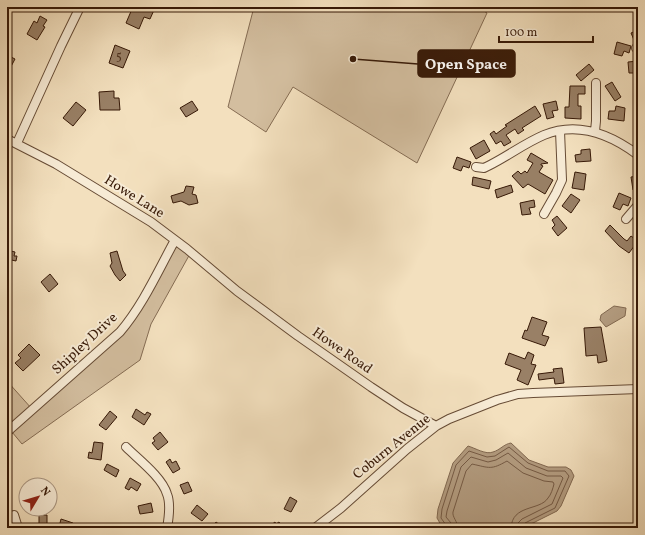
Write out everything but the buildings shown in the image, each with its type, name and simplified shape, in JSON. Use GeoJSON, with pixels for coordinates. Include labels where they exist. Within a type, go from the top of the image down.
{"type":"FeatureCollection","features":[{"type":"Feature","properties":{"kind":"street"},"geometry":{"type":"LineString","coordinates":[[17,143],[80,7]]}},
{"type":"Feature","properties":{"kind":"street"},"geometry":{"type":"LineString","coordinates":[[595,131],[596,83]]}},
{"type":"Feature","properties":{"kind":"street"},"geometry":{"type":"LineString","coordinates":[[476,167],[484,168],[543,135],[560,130],[573,129],[595,131],[615,140],[638,155]]}},
{"type":"Feature","properties":{"kind":"street"},"geometry":{"type":"LineString","coordinates":[[544,214],[562,180],[560,130]]}},
{"type":"Feature","properties":{"kind":"street","name":"Howe Lane"},"geometry":{"type":"LineString","coordinates":[[7,139],[75,175],[150,222],[202,261],[237,291]]}},
{"type":"Feature","properties":{"kind":"street"},"geometry":{"type":"LineString","coordinates":[[626,219],[638,205]]}},
{"type":"Feature","properties":{"kind":"street","name":"Shipley Drive"},"geometry":{"type":"LineString","coordinates":[[7,432],[120,332],[141,302],[175,240]]}},
{"type":"Feature","properties":{"kind":"street","name":"Howe Road"},"geometry":{"type":"LineString","coordinates":[[237,291],[371,387],[403,408],[436,426]]}},
{"type":"Feature","properties":{"kind":"street","name":"Coburn Avenue"},"geometry":{"type":"LineString","coordinates":[[315,528],[341,508],[407,449],[436,426],[449,419],[497,400],[518,394],[638,389]]}},
{"type":"Feature","properties":{"kind":"street"},"geometry":{"type":"LineString","coordinates":[[126,447],[156,477],[167,493],[169,501],[169,517],[167,528]]}},
{"type":"Feature","properties":{"kind":"street"},"geometry":{"type":"LineString","coordinates":[[14,514],[18,528]]}},
{"type":"Feature","properties":{"kind":"shaded area"},"geometry":{"type":"Polygon","coordinates":[[[254,7],[477,7],[487,13],[417,163],[293,87],[266,132],[228,107],[254,7]]]}},
{"type":"Feature","properties":{"kind":"shaded area"},"geometry":{"type":"Polygon","coordinates":[[[175,240],[191,252],[151,324],[140,360],[22,444],[7,426],[7,381],[32,409],[120,332],[175,240]]]}},
{"type":"Feature","properties":{"kind":"water"},"geometry":{"type":"Polygon","coordinates":[[[614,306],[626,308],[625,316],[606,327],[600,320],[601,315],[614,306]]]}},
{"type":"Feature","properties":{"kind":"water"},"geometry":{"type":"Polygon","coordinates":[[[511,443],[529,460],[548,467],[566,467],[571,470],[574,476],[561,506],[557,511],[523,528],[445,528],[441,525],[437,518],[438,509],[453,463],[468,446],[490,453],[511,443]]]}},
{"type":"Feature","properties":{"kind":"place","name":"Open Space"},"geometry":{"type":"Point","coordinates":[353,59]}}]}
